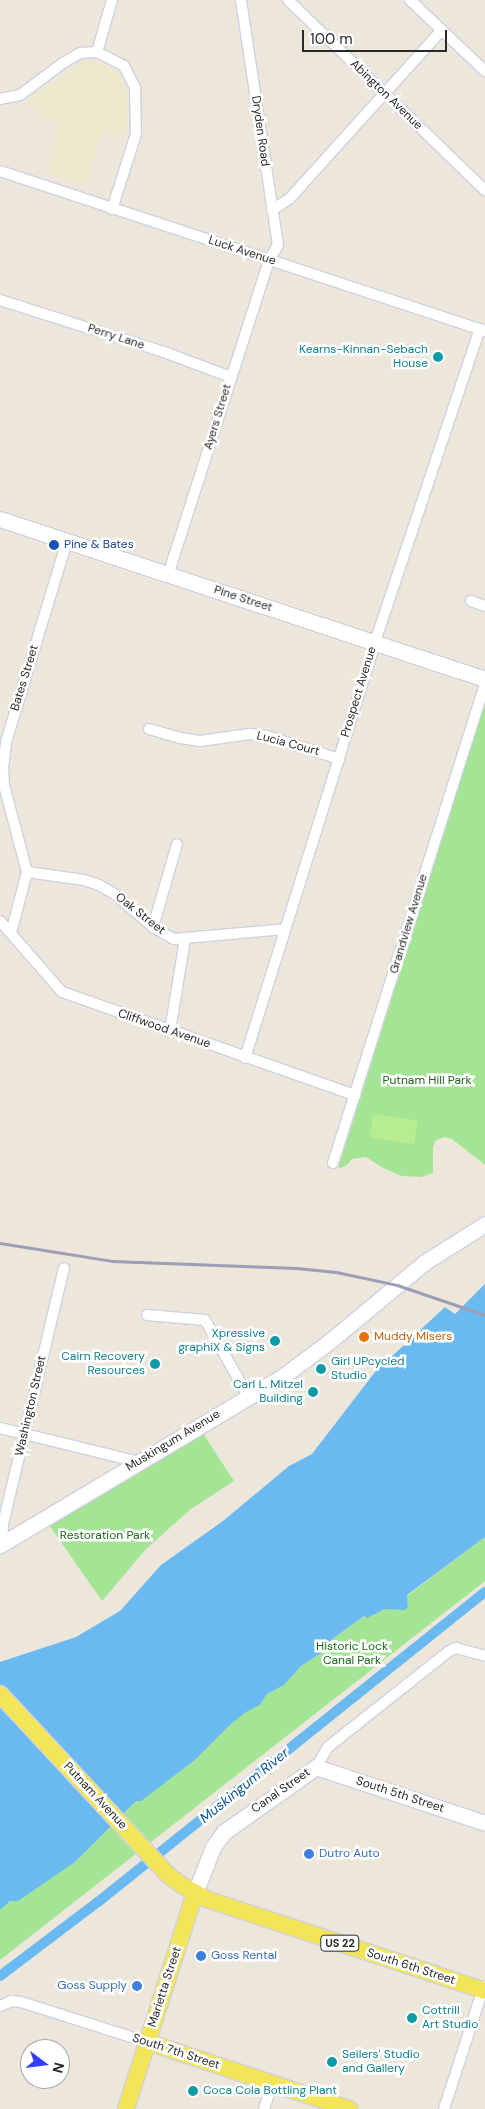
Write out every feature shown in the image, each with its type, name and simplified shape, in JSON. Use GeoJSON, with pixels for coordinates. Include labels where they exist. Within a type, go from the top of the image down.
{"type":"FeatureCollection","features":[{"type":"Feature","properties":{"kind":"main road","name":"Pine Street"},"geometry":{"type":"LineString","coordinates":[[0,519],[485,679]]}},
{"type":"Feature","properties":{"kind":"main road","name":"Muskingum Avenue"},"geometry":{"type":"LineString","coordinates":[[1,1545],[282,1377],[307,1359],[425,1262],[485,1224]]}},
{"type":"Feature","properties":{"kind":"main road","name":"Putnam Avenue"},"geometry":{"type":"LineString","coordinates":[[0,1694],[168,1875],[196,1893]]}},
{"type":"Feature","properties":{"kind":"main road","name":"South 5th Street"},"geometry":{"type":"LineString","coordinates":[[316,1767],[485,1823]]}},
{"type":"Feature","properties":{"kind":"main road","name":"Canal Street"},"geometry":{"type":"LineString","coordinates":[[196,1893],[213,1847],[224,1832],[316,1767]]}},
{"type":"Feature","properties":{"kind":"main road","name":"South 6th Street"},"geometry":{"type":"LineString","coordinates":[[196,1893],[206,1899],[484,1988]]}},
{"type":"Feature","properties":{"kind":"main road","name":"Marietta Street"},"geometry":{"type":"LineString","coordinates":[[126,2109],[196,1893]]}},
{"type":"Feature","properties":{"kind":"main road","name":"South 7th Street"},"geometry":{"type":"LineString","coordinates":[[147,2042],[349,2109]]}},
{"type":"Feature","properties":{"kind":"street"},"geometry":{"type":"LineString","coordinates":[[98,52],[112,0]]}},
{"type":"Feature","properties":{"kind":"street","name":"Dryden Road"},"geometry":{"type":"LineString","coordinates":[[241,0],[278,245],[269,260]]}},
{"type":"Feature","properties":{"kind":"street","name":"Abington Avenue"},"geometry":{"type":"LineString","coordinates":[[288,0],[485,190]]}},
{"type":"Feature","properties":{"kind":"street"},"geometry":{"type":"LineString","coordinates":[[410,0],[485,71]]}},
{"type":"Feature","properties":{"kind":"street"},"geometry":{"type":"LineString","coordinates":[[272,210],[289,199],[442,30]]}},
{"type":"Feature","properties":{"kind":"street"},"geometry":{"type":"LineString","coordinates":[[0,99],[20,95],[63,62],[80,53],[98,52],[124,66],[135,88],[136,134],[112,209]]}},
{"type":"Feature","properties":{"kind":"street","name":"Luck Avenue"},"geometry":{"type":"LineString","coordinates":[[0,172],[482,330]]}},
{"type":"Feature","properties":{"kind":"street","name":"Ayers Street"},"geometry":{"type":"LineString","coordinates":[[168,575],[269,260]]}},
{"type":"Feature","properties":{"kind":"street","name":"Perry Lane"},"geometry":{"type":"LineString","coordinates":[[0,300],[164,352],[231,377]]}},
{"type":"Feature","properties":{"kind":"street","name":"Prospect Avenue"},"geometry":{"type":"LineString","coordinates":[[245,1058],[375,642],[482,330]]}},
{"type":"Feature","properties":{"kind":"street","name":"Bates Street"},"geometry":{"type":"LineString","coordinates":[[11,933],[27,872],[4,785],[6,742],[18,697],[67,541]]}},
{"type":"Feature","properties":{"kind":"street"},"geometry":{"type":"LineString","coordinates":[[471,601],[485,606]]}},
{"type":"Feature","properties":{"kind":"street","name":"Grandview Avenue"},"geometry":{"type":"LineString","coordinates":[[333,1163],[485,684]]}},
{"type":"Feature","properties":{"kind":"street","name":"Lucia Court"},"geometry":{"type":"LineString","coordinates":[[149,729],[200,741],[250,734],[267,736],[339,759]]}},
{"type":"Feature","properties":{"kind":"street"},"geometry":{"type":"LineString","coordinates":[[152,927],[177,844]]}},
{"type":"Feature","properties":{"kind":"street","name":"Oak Street"},"geometry":{"type":"LineString","coordinates":[[27,872],[84,880],[99,885],[116,895],[152,927],[174,939],[285,929]]}},
{"type":"Feature","properties":{"kind":"street","name":"Cliffwood Avenue"},"geometry":{"type":"LineString","coordinates":[[0,921],[62,992],[170,1032],[355,1094]]}},
{"type":"Feature","properties":{"kind":"street"},"geometry":{"type":"LineString","coordinates":[[170,1032],[185,939]]}},
{"type":"Feature","properties":{"kind":"street","name":"Washington Street"},"geometry":{"type":"LineString","coordinates":[[1,1545],[3,1524],[64,1268]]}},
{"type":"Feature","properties":{"kind":"street"},"geometry":{"type":"LineString","coordinates":[[147,1315],[206,1320],[248,1396]]}},
{"type":"Feature","properties":{"kind":"street"},"geometry":{"type":"LineString","coordinates":[[0,1428],[139,1462]]}},
{"type":"Feature","properties":{"kind":"street","name":"Canal Street"},"geometry":{"type":"LineString","coordinates":[[316,1767],[328,1747],[443,1656],[456,1648],[485,1656]]}},
{"type":"Feature","properties":{"kind":"street"},"geometry":{"type":"LineString","coordinates":[[444,2109],[484,1988]]}},
{"type":"Feature","properties":{"kind":"street","name":"South 7th Street"},"geometry":{"type":"LineString","coordinates":[[1,2006],[12,2001],[21,2002],[147,2042]]}},
{"type":"Feature","properties":{"kind":"street"},"geometry":{"type":"LineString","coordinates":[[264,2109],[272,2084]]}},
{"type":"Feature","properties":{"kind":"shaded area"},"geometry":{"type":"Polygon","coordinates":[[[90,62],[106,65],[120,76],[126,95],[127,120],[126,136],[103,129],[86,185],[49,173],[60,120],[45,117],[27,102],[79,64],[90,62]]]}},
{"type":"Feature","properties":{"kind":"green space","name":"Putnam Hill Park"},"geometry":{"type":"Polygon","coordinates":[[[485,703],[485,1165],[452,1139],[445,1137],[436,1140],[433,1147],[433,1173],[421,1177],[402,1176],[383,1168],[366,1157],[352,1159],[347,1165],[338,1169],[485,703]]]}},
{"type":"Feature","properties":{"kind":"green space"},"geometry":{"type":"Polygon","coordinates":[[[373,1114],[418,1120],[414,1144],[370,1138],[373,1114]]]}},
{"type":"Feature","properties":{"kind":"green space","name":"Restoration Park"},"geometry":{"type":"Polygon","coordinates":[[[202,1432],[234,1481],[191,1509],[146,1549],[102,1601],[49,1525],[202,1432]]]}},
{"type":"Feature","properties":{"kind":"green space","name":"Historic Lock Canal Park"},"geometry":{"type":"Polygon","coordinates":[[[485,1537],[485,1581],[0,1960],[0,1910],[6,1904],[75,1862],[136,1801],[141,1800],[195,1760],[246,1711],[260,1705],[267,1694],[284,1685],[301,1666],[329,1648],[331,1640],[364,1616],[367,1618],[385,1609],[405,1609],[408,1606],[407,1596],[485,1537]]]}},
{"type":"Feature","properties":{"kind":"water"},"geometry":{"type":"Polygon","coordinates":[[[485,1284],[485,1537],[407,1595],[408,1607],[405,1610],[385,1609],[367,1618],[364,1616],[331,1640],[329,1648],[301,1666],[284,1685],[267,1694],[260,1705],[246,1712],[232,1723],[195,1760],[141,1801],[136,1801],[75,1862],[18,1901],[10,1901],[0,1910],[0,1662],[76,1637],[120,1611],[161,1565],[223,1521],[289,1466],[312,1454],[375,1372],[445,1307],[455,1314],[485,1284]]]}},
{"type":"Feature","properties":{"kind":"waterway","name":"Muskingum River"},"geometry":{"type":"LineString","coordinates":[[0,1976],[98,1902],[485,1592]]}},
{"type":"Feature","properties":{"kind":"railway"},"geometry":{"type":"LineString","coordinates":[[0,1243],[112,1261],[296,1268],[336,1272],[397,1285],[485,1315]]}},
{"type":"Feature","properties":{"kind":"place","name":"Kearns-Kinnan-Sebach House"},"geometry":{"type":"Point","coordinates":[438,357]}},
{"type":"Feature","properties":{"kind":"place","name":"Pine & Bates"},"geometry":{"type":"Point","coordinates":[54,545]}},
{"type":"Feature","properties":{"kind":"place","name":"Muddy Misers"},"geometry":{"type":"Point","coordinates":[364,1337]}},
{"type":"Feature","properties":{"kind":"place","name":"Xpressive graphiX & Signs"},"geometry":{"type":"Point","coordinates":[275,1341]}},
{"type":"Feature","properties":{"kind":"place","name":"Cairn Recovery Resources"},"geometry":{"type":"Point","coordinates":[155,1364]}},
{"type":"Feature","properties":{"kind":"place","name":"Girl UPcycled Studio"},"geometry":{"type":"Point","coordinates":[321,1369]}},
{"type":"Feature","properties":{"kind":"place","name":"Carl L. Mitzel Building"},"geometry":{"type":"Point","coordinates":[313,1392]}},
{"type":"Feature","properties":{"kind":"place","name":"Dutro Auto"},"geometry":{"type":"Point","coordinates":[309,1854]}},
{"type":"Feature","properties":{"kind":"place","name":"Goss Rental"},"geometry":{"type":"Point","coordinates":[201,1956]}},
{"type":"Feature","properties":{"kind":"place","name":"Goss Supply"},"geometry":{"type":"Point","coordinates":[137,1986]}},
{"type":"Feature","properties":{"kind":"place","name":"Cottrill Art Studio"},"geometry":{"type":"Point","coordinates":[412,2018]}},
{"type":"Feature","properties":{"kind":"place","name":"Seilers' Studio and Gallery"},"geometry":{"type":"Point","coordinates":[332,2062]}},
{"type":"Feature","properties":{"kind":"place","name":"Coca Cola Bottling Plant"},"geometry":{"type":"Point","coordinates":[193,2091]}}]}
